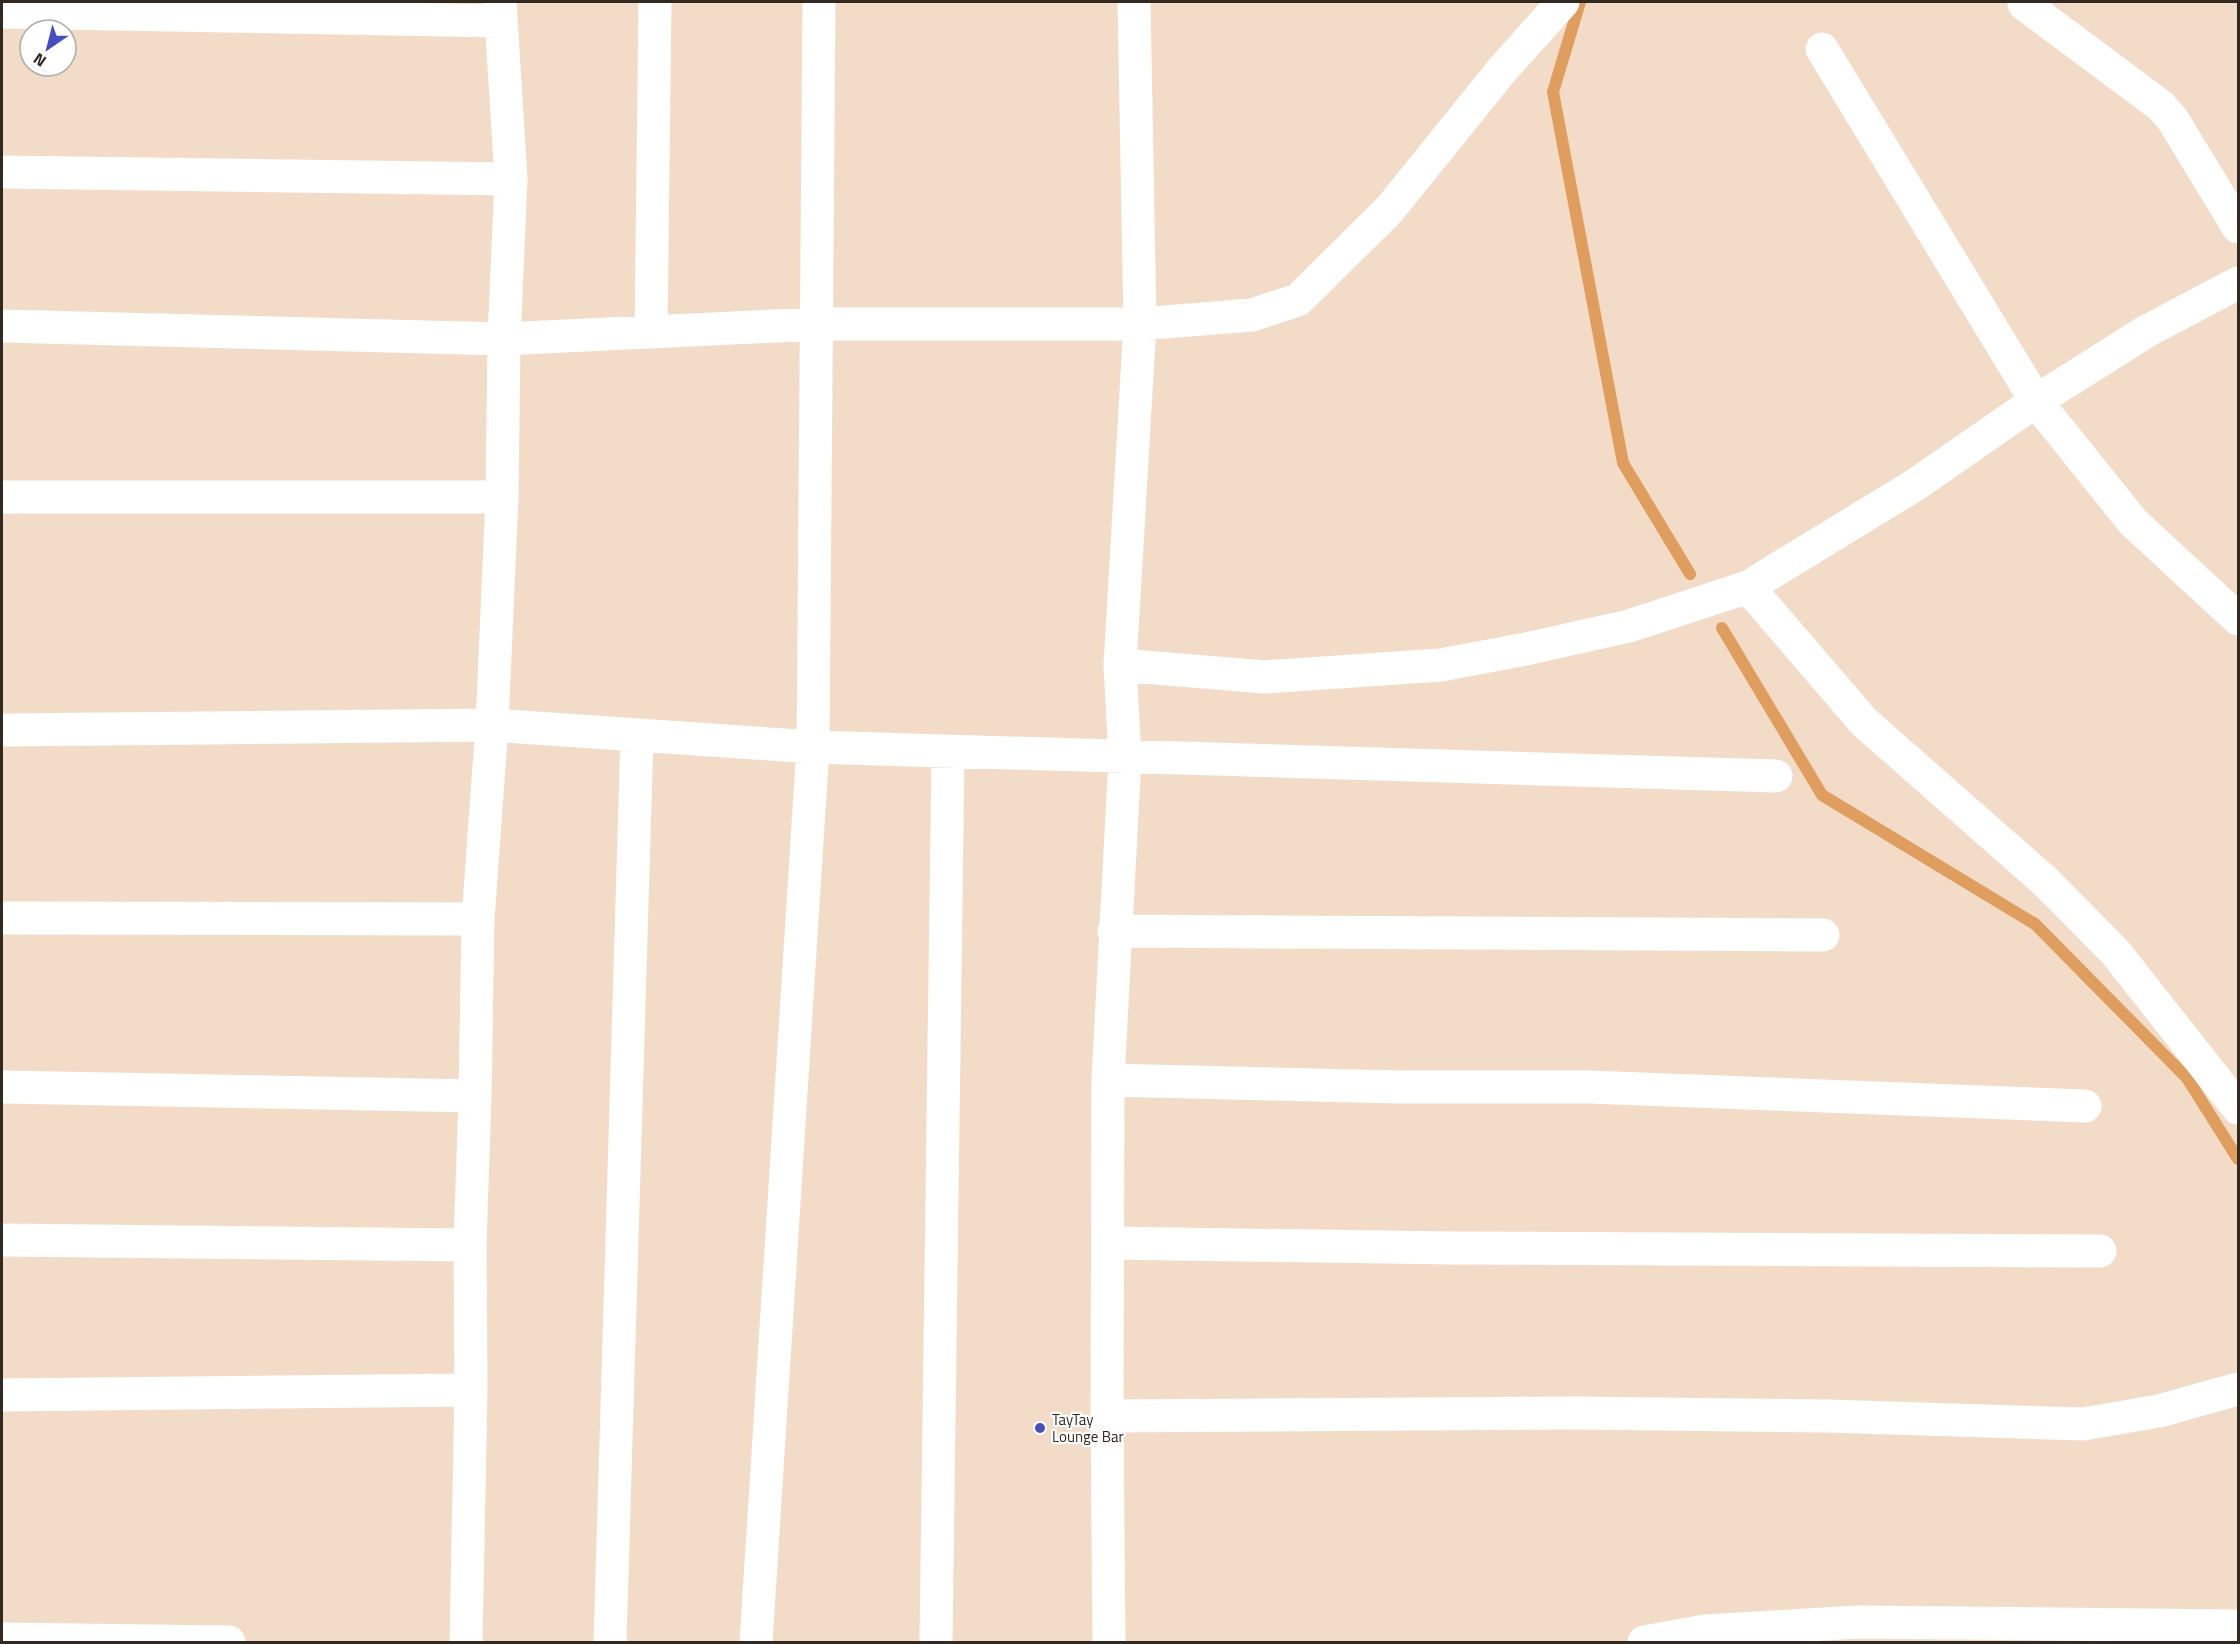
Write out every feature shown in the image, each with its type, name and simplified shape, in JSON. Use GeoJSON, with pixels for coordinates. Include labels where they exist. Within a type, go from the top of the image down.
{"type":"FeatureCollection","features":[{"type":"Feature","properties":{"kind":"street"},"geometry":{"type":"LineString","coordinates":[[651,332],[655,2]]}},
{"type":"Feature","properties":{"kind":"street"},"geometry":{"type":"LineString","coordinates":[[756,1642],[813,747],[819,2]]}},
{"type":"Feature","properties":{"kind":"street"},"geometry":{"type":"LineString","coordinates":[[1109,1642],[1108,1080],[1114,931],[1125,757],[1120,665],[1140,324],[1134,2]]}},
{"type":"Feature","properties":{"kind":"street"},"geometry":{"type":"LineString","coordinates":[[2,326],[504,339],[817,324],[1140,324],[1252,315],[1298,300],[1389,210],[1502,70],[1563,2]]}},
{"type":"Feature","properties":{"kind":"street"},"geometry":{"type":"LineString","coordinates":[[2024,4],[2161,106],[2173,120],[2238,228]]}},
{"type":"Feature","properties":{"kind":"street"},"geometry":{"type":"LineString","coordinates":[[2,12],[500,11],[511,179],[504,339],[502,496],[492,725],[478,919],[470,1245],[471,1390],[466,1642]]}},
{"type":"Feature","properties":{"kind":"street"},"geometry":{"type":"LineString","coordinates":[[1822,49],[2036,401],[2133,522],[2238,619]]}},
{"type":"Feature","properties":{"kind":"street"},"geometry":{"type":"LineString","coordinates":[[2,172],[511,179]]}},
{"type":"Feature","properties":{"kind":"street"},"geometry":{"type":"LineString","coordinates":[[1120,665],[1265,677],[1441,665],[1629,626],[1748,587],[1915,485],[2036,401],[2147,331],[2238,283]]}},
{"type":"Feature","properties":{"kind":"street"},"geometry":{"type":"LineString","coordinates":[[2,497],[502,496]]}},
{"type":"Feature","properties":{"kind":"street"},"geometry":{"type":"LineString","coordinates":[[1748,587],[1864,722],[2047,883],[2116,953],[2238,1108]]}},
{"type":"Feature","properties":{"kind":"street"},"geometry":{"type":"LineString","coordinates":[[2,730],[492,725],[813,747],[1776,776]]}},
{"type":"Feature","properties":{"kind":"street"},"geometry":{"type":"LineString","coordinates":[[610,1642],[637,735]]}},
{"type":"Feature","properties":{"kind":"street"},"geometry":{"type":"LineString","coordinates":[[936,1642],[948,752]]}},
{"type":"Feature","properties":{"kind":"street"},"geometry":{"type":"LineString","coordinates":[[2,918],[478,919]]}},
{"type":"Feature","properties":{"kind":"street"},"geometry":{"type":"LineString","coordinates":[[1114,931],[1823,935]]}},
{"type":"Feature","properties":{"kind":"street"},"geometry":{"type":"LineString","coordinates":[[1108,1080],[1399,1087],[1589,1087],[2085,1106]]}},
{"type":"Feature","properties":{"kind":"street"},"geometry":{"type":"LineString","coordinates":[[2,1087],[475,1096]]}},
{"type":"Feature","properties":{"kind":"street"},"geometry":{"type":"LineString","coordinates":[[2,1240],[470,1245]]}},
{"type":"Feature","properties":{"kind":"street"},"geometry":{"type":"LineString","coordinates":[[1108,1243],[1452,1248],[2100,1251]]}},
{"type":"Feature","properties":{"kind":"street"},"geometry":{"type":"LineString","coordinates":[[1107,1416],[1578,1413],[1828,1416],[2083,1424],[2159,1411],[2238,1389]]}},
{"type":"Feature","properties":{"kind":"street"},"geometry":{"type":"LineString","coordinates":[[2,1395],[471,1390]]}},
{"type":"Feature","properties":{"kind":"street"},"geometry":{"type":"LineString","coordinates":[[1644,1642],[1705,1631],[1857,1623],[2238,1626]]}},
{"type":"Feature","properties":{"kind":"street"},"geometry":{"type":"LineString","coordinates":[[2,1639],[229,1642]]}},
{"type":"Feature","properties":{"kind":"waterway"},"geometry":{"type":"LineString","coordinates":[[1580,2],[1553,92],[1623,463],[1690,574]]}},
{"type":"Feature","properties":{"kind":"waterway"},"geometry":{"type":"LineString","coordinates":[[1722,628],[1822,795],[2035,924],[2187,1078],[2238,1159]]}},
{"type":"Feature","properties":{"kind":"place","name":"TayTay Lounge Bar"},"geometry":{"type":"Point","coordinates":[1040,1428]}}]}
